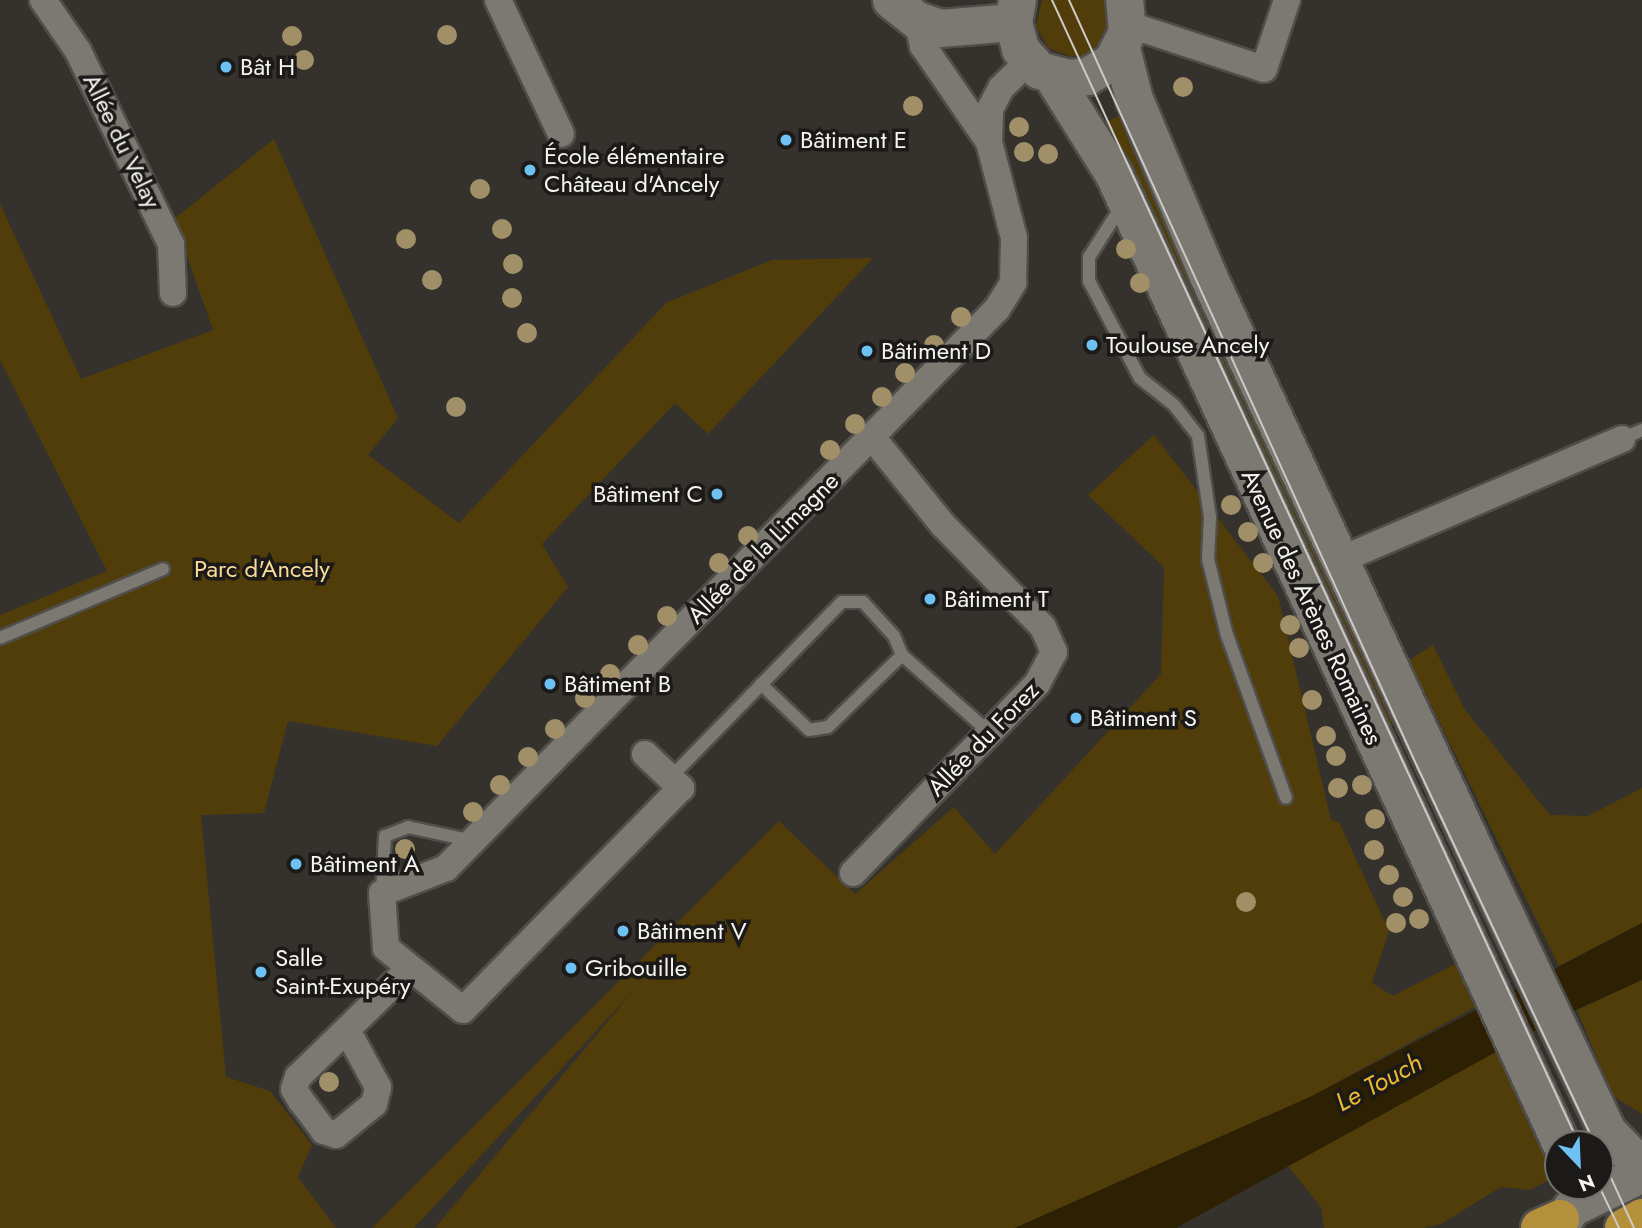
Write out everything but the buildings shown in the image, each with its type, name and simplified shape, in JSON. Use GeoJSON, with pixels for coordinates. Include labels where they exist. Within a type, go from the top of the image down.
{"type":"FeatureCollection","features":[{"type":"Feature","properties":{"kind":"highway"},"geometry":{"type":"LineString","coordinates":[[1624,1228],[1642,1218]]}},
{"type":"Feature","properties":{"kind":"main road"},"geometry":{"type":"LineString","coordinates":[[904,10],[940,28],[1015,11]]}},
{"type":"Feature","properties":{"kind":"main road","name":"Avenue des Arènes Romaines"},"geometry":{"type":"LineString","coordinates":[[1015,11],[1015,37],[1040,68],[1125,200],[1213,430],[1446,897],[1554,1130]]}},
{"type":"Feature","properties":{"kind":"main road"},"geometry":{"type":"LineString","coordinates":[[1040,68],[1087,76],[1106,66],[1124,24]]}},
{"type":"Feature","properties":{"kind":"main road","name":"Avenue des Arènes Romaines"},"geometry":{"type":"LineString","coordinates":[[1124,24],[1134,99],[1196,247],[1606,1130],[1642,1167]]}},
{"type":"Feature","properties":{"kind":"main road"},"geometry":{"type":"LineString","coordinates":[[1560,1214],[1642,1173]]}},
{"type":"Feature","properties":{"kind":"street","name":"Allée du Velay"},"geometry":{"type":"LineString","coordinates":[[43,0],[78,51],[171,244],[173,292]]}},
{"type":"Feature","properties":{"kind":"street"},"geometry":{"type":"LineString","coordinates":[[498,0],[561,134]]}},
{"type":"Feature","properties":{"kind":"street"},"geometry":{"type":"LineString","coordinates":[[1124,24],[1264,69],[1287,0]]}},
{"type":"Feature","properties":{"kind":"street"},"geometry":{"type":"LineString","coordinates":[[904,10],[923,46],[989,142]]}},
{"type":"Feature","properties":{"kind":"street","name":"Allée de la Limagne"},"geometry":{"type":"LineString","coordinates":[[382,893],[446,868],[997,309],[1013,283],[1014,238],[989,142],[990,109],[1001,88],[1040,68]]}},
{"type":"Feature","properties":{"kind":"street","name":"Avenue des Arènes Romaines"},"geometry":{"type":"LineString","coordinates":[[1340,560],[1632,435]]}},
{"type":"Feature","properties":{"kind":"street","name":"Allée du Forez"},"geometry":{"type":"LineString","coordinates":[[853,873],[990,733],[1049,667],[1054,652],[1050,640],[943,525],[872,437]]}},
{"type":"Feature","properties":{"kind":"street"},"geometry":{"type":"LineString","coordinates":[[382,893],[386,948],[463,1010],[681,788],[645,754]]}},
{"type":"Feature","properties":{"kind":"street"},"geometry":{"type":"LineString","coordinates":[[348,1032],[410,968]]}},
{"type":"Feature","properties":{"kind":"lane"},"geometry":{"type":"LineString","coordinates":[[1125,200],[1089,257],[1089,281],[1140,378],[1174,405],[1213,430],[1214,584],[1227,635],[1286,798]]}},
{"type":"Feature","properties":{"kind":"lane"},"geometry":{"type":"LineString","coordinates":[[0,638],[163,569]]}},
{"type":"Feature","properties":{"kind":"lane"},"geometry":{"type":"LineString","coordinates":[[670,778],[842,602],[863,602],[894,636],[902,655],[990,733]]}},
{"type":"Feature","properties":{"kind":"lane"},"geometry":{"type":"LineString","coordinates":[[761,684],[810,730],[828,727],[902,655]]}},
{"type":"Feature","properties":{"kind":"lane"},"geometry":{"type":"LineString","coordinates":[[382,893],[385,836],[408,827],[473,841]]}},
{"type":"Feature","properties":{"kind":"green space"},"geometry":{"type":"Polygon","coordinates":[[[1042,0],[1103,0],[1109,14],[1104,39],[1085,55],[1072,57],[1048,48],[1036,26],[1042,0]]]}},
{"type":"Feature","properties":{"kind":"green space"},"geometry":{"type":"Polygon","coordinates":[[[1127,112],[1406,719],[1380,731],[1101,124],[1127,112]]]}},
{"type":"Feature","properties":{"kind":"green space","name":"Parc d'Ancely"},"geometry":{"type":"Polygon","coordinates":[[[274,139],[398,418],[368,455],[459,523],[666,303],[772,260],[873,258],[708,434],[675,403],[542,544],[568,587],[437,746],[288,721],[264,813],[201,815],[226,1077],[270,1091],[312,1145],[298,1177],[336,1228],[0,1228],[0,615],[107,571],[0,360],[0,204],[81,379],[213,330],[174,219],[274,139]]]}},
{"type":"Feature","properties":{"kind":"green space"},"geometry":{"type":"Polygon","coordinates":[[[1154,435],[1278,596],[1331,820],[1339,822],[1389,931],[1372,983],[1393,996],[1455,964],[1475,1007],[1312,1096],[1015,1228],[435,1228],[634,990],[414,1228],[372,1228],[779,821],[855,894],[954,807],[995,854],[1161,674],[1164,567],[1088,495],[1154,435]]]}},
{"type":"Feature","properties":{"kind":"green space"},"geometry":{"type":"Polygon","coordinates":[[[1433,645],[1465,710],[1550,815],[1588,816],[1642,788],[1642,923],[1559,966],[1409,660],[1433,645]]]}},
{"type":"Feature","properties":{"kind":"green space"},"geometry":{"type":"Polygon","coordinates":[[[1642,980],[1642,1114],[1613,1096],[1577,1010],[1642,980]]]}},
{"type":"Feature","properties":{"kind":"green space"},"geometry":{"type":"Polygon","coordinates":[[[1498,1050],[1544,1143],[1544,1183],[1530,1190],[1501,1187],[1441,1224],[1424,1228],[1324,1228],[1321,1207],[1288,1166],[1498,1050]]]}},
{"type":"Feature","properties":{"kind":"water","name":"Le Touch"},"geometry":{"type":"Polygon","coordinates":[[[1642,923],[1642,980],[1558,1018],[1176,1228],[1015,1228],[1312,1096],[1642,923]]]}},
{"type":"Feature","properties":{"kind":"tram line"},"geometry":{"type":"LineString","coordinates":[[1052,0],[1573,1130]]}},
{"type":"Feature","properties":{"kind":"tram line"},"geometry":{"type":"LineString","coordinates":[[1069,0],[1417,766],[1588,1130]]}},
{"type":"Feature","properties":{"kind":"tram line"},"geometry":{"type":"LineString","coordinates":[[1614,1184],[1634,1228]]}},
{"type":"Feature","properties":{"kind":"tram line"},"geometry":{"type":"LineString","coordinates":[[1606,1200],[1619,1228]]}},
{"type":"Feature","properties":{"kind":"place","name":"Bât H"},"geometry":{"type":"Point","coordinates":[226,67]}},
{"type":"Feature","properties":{"kind":"place","name":"Bâtiment E"},"geometry":{"type":"Point","coordinates":[786,140]}},
{"type":"Feature","properties":{"kind":"place","name":"École élémentaire Château d'Ancely"},"geometry":{"type":"Point","coordinates":[530,170]}},
{"type":"Feature","properties":{"kind":"place","name":"Toulouse Ancely"},"geometry":{"type":"Point","coordinates":[1092,345]}},
{"type":"Feature","properties":{"kind":"place","name":"Bâtiment D"},"geometry":{"type":"Point","coordinates":[867,351]}},
{"type":"Feature","properties":{"kind":"place","name":"Bâtiment C"},"geometry":{"type":"Point","coordinates":[717,494]}},
{"type":"Feature","properties":{"kind":"place","name":"Bâtiment T"},"geometry":{"type":"Point","coordinates":[930,599]}},
{"type":"Feature","properties":{"kind":"place","name":"Bâtiment B"},"geometry":{"type":"Point","coordinates":[550,684]}},
{"type":"Feature","properties":{"kind":"place","name":"Bâtiment S"},"geometry":{"type":"Point","coordinates":[1076,718]}},
{"type":"Feature","properties":{"kind":"place","name":"Bâtiment A"},"geometry":{"type":"Point","coordinates":[296,864]}},
{"type":"Feature","properties":{"kind":"place","name":"Bâtiment V"},"geometry":{"type":"Point","coordinates":[623,931]}},
{"type":"Feature","properties":{"kind":"place","name":"Gribouille"},"geometry":{"type":"Point","coordinates":[571,968]}},
{"type":"Feature","properties":{"kind":"place","name":"Salle Saint-Exupéry"},"geometry":{"type":"Point","coordinates":[261,972]}}]}
